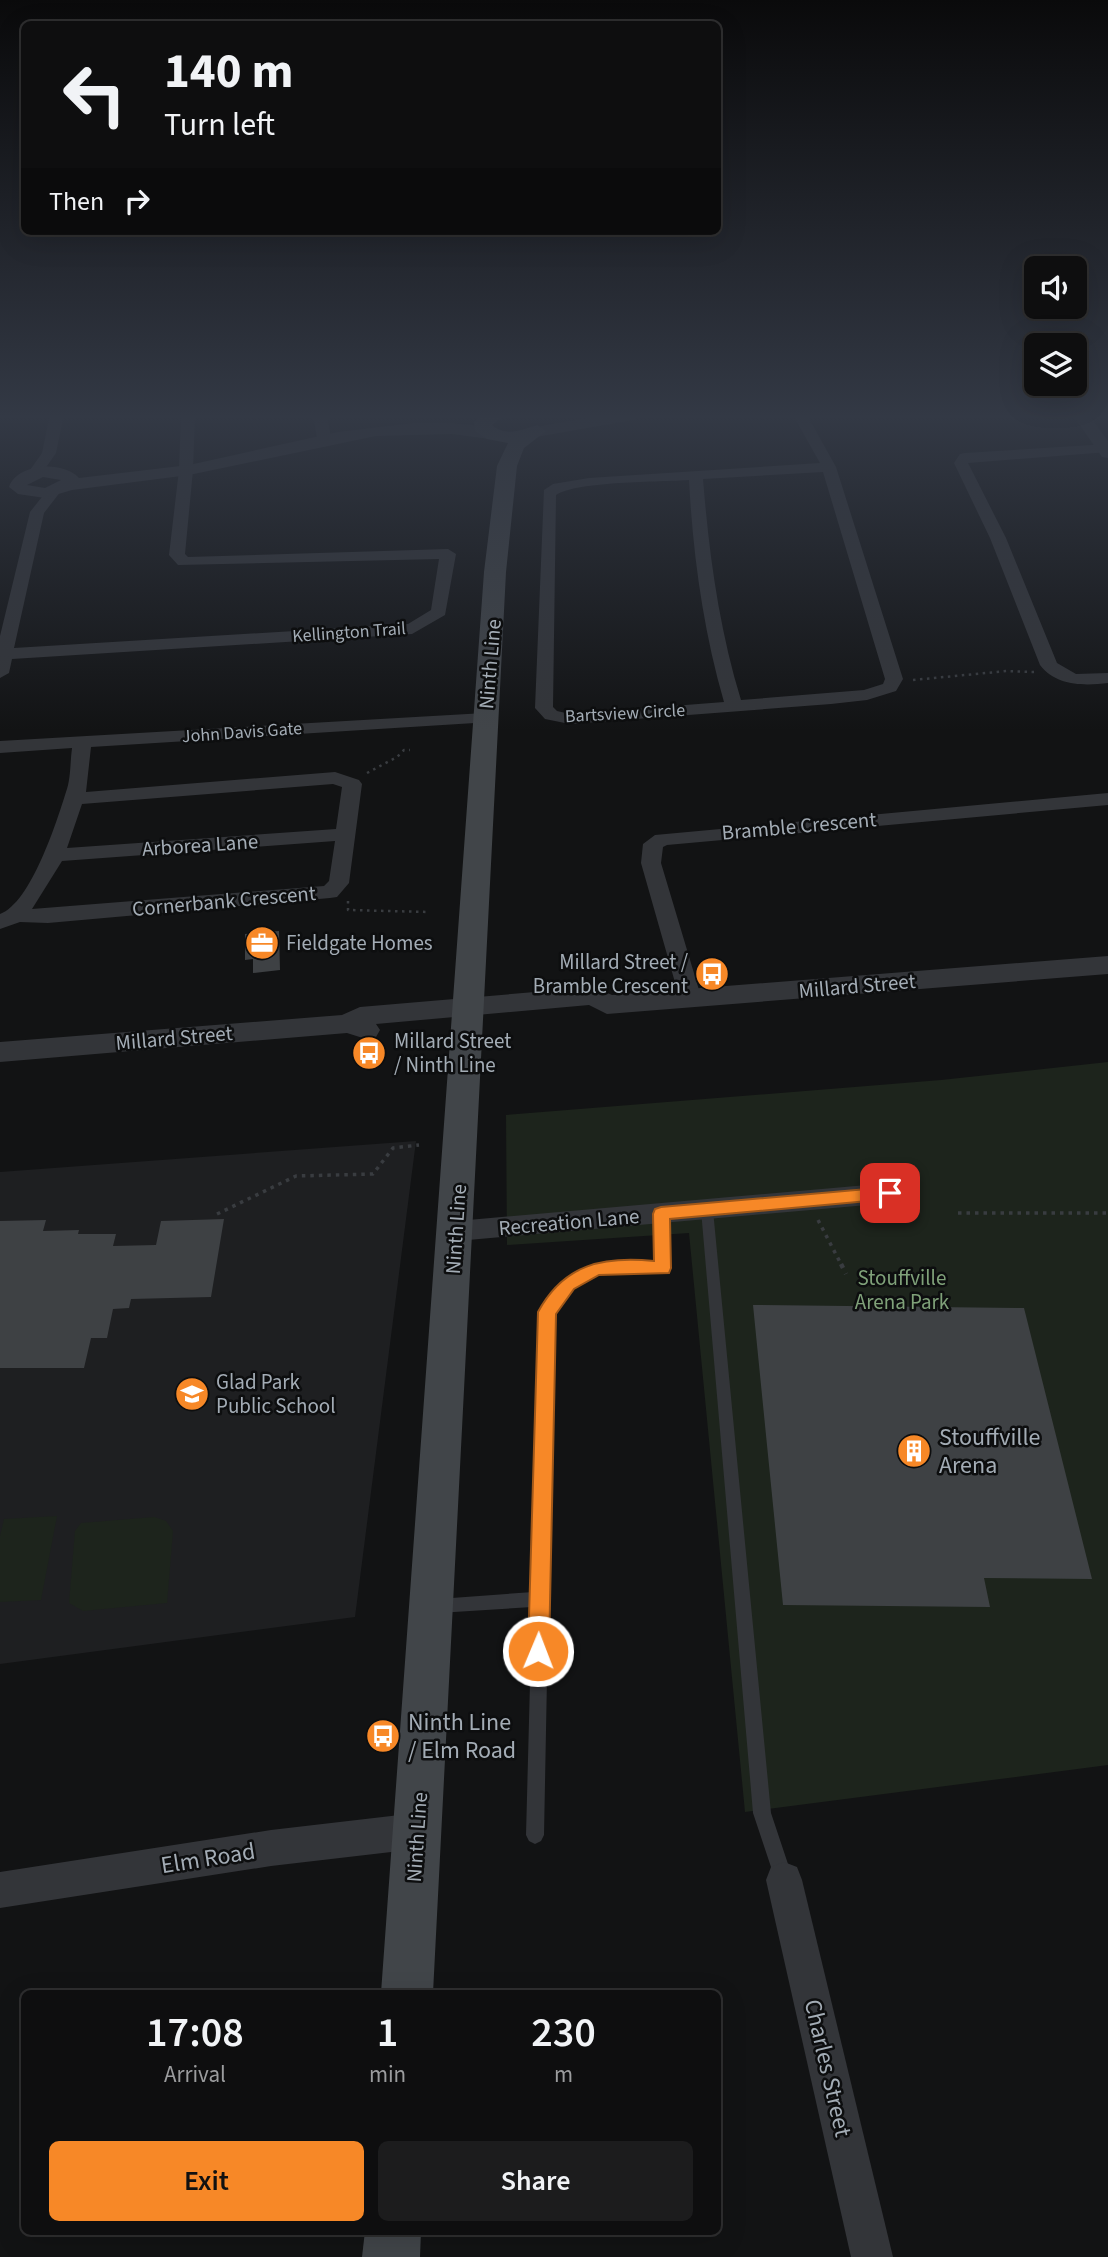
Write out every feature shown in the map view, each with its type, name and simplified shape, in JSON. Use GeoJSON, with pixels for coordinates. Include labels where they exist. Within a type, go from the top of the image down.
{"type":"FeatureCollection","features":[{"type":"Feature","properties":{"kind":"main road","name":"Ninth Line"},"geometry":{"type":"LineString","coordinates":[[407,1990],[457,1231],[485,718],[501,520]]}},
{"type":"Feature","properties":{"kind":"main road"},"geometry":{"type":"LineString","coordinates":[[391,2257],[393,2235]]}},
{"type":"Feature","properties":{"kind":"street"},"geometry":{"type":"LineString","coordinates":[[0,673],[35,520]]}},
{"type":"Feature","properties":{"kind":"street","name":"Kellington Trail"},"geometry":{"type":"LineString","coordinates":[[5,654],[412,629],[439,612],[448,554],[184,562],[177,555],[181,520]]}},
{"type":"Feature","properties":{"kind":"street","name":"Bartsview Circle"},"geometry":{"type":"LineString","coordinates":[[548,520],[544,708],[551,715],[570,719],[867,695],[890,687],[894,679]]}},
{"type":"Feature","properties":{"kind":"street"},"geometry":{"type":"LineString","coordinates":[[699,520],[713,620],[725,679],[734,706]]}},
{"type":"Feature","properties":{"kind":"street"},"geometry":{"type":"LineString","coordinates":[[845,520],[894,679]]}},
{"type":"Feature","properties":{"kind":"street"},"geometry":{"type":"LineString","coordinates":[[990,520],[1049,665],[1056,673],[1088,680],[1108,678]]}},
{"type":"Feature","properties":{"kind":"street","name":"John Davis Gate"},"geometry":{"type":"LineString","coordinates":[[0,747],[485,718]]}},
{"type":"Feature","properties":{"kind":"street"},"geometry":{"type":"LineString","coordinates":[[9,918],[55,856],[72,799],[82,742]]}},
{"type":"Feature","properties":{"kind":"street"},"geometry":{"type":"LineString","coordinates":[[72,799],[335,778],[352,784]]}},
{"type":"Feature","properties":{"kind":"street","name":"Cornerbank Crescent"},"geometry":{"type":"LineString","coordinates":[[9,918],[330,892],[339,883],[352,784]]}},
{"type":"Feature","properties":{"kind":"street","name":"Bramble Crescent"},"geometry":{"type":"LineString","coordinates":[[691,1000],[651,863],[653,844],[662,839],[1108,799]]}},
{"type":"Feature","properties":{"kind":"street","name":"Arborea Lane"},"geometry":{"type":"LineString","coordinates":[[55,856],[345,834]]}},
{"type":"Feature","properties":{"kind":"street","name":"Millard Street"},"geometry":{"type":"LineString","coordinates":[[0,1052],[348,1024],[364,1030],[469,1016],[599,1014],[607,1005],[1108,965]]}},
{"type":"Feature","properties":{"kind":"street","name":"Recreation Lane"},"geometry":{"type":"LineString","coordinates":[[457,1231],[890,1193]]}},
{"type":"Feature","properties":{"kind":"street","name":"Elm Road"},"geometry":{"type":"LineString","coordinates":[[0,1890],[271,1848],[417,1830]]}},
{"type":"Feature","properties":{"kind":"street","name":"Charles Street"},"geometry":{"type":"LineString","coordinates":[[784,1880],[872,2257]]}},
{"type":"Feature","properties":{"kind":"lane"},"geometry":{"type":"LineString","coordinates":[[707,1210],[762,1813],[784,1880]]}},
{"type":"Feature","properties":{"kind":"lane"},"geometry":{"type":"LineString","coordinates":[[535,1835],[547,1312],[568,1284],[596,1268],[663,1268],[661,1214]]}},
{"type":"Feature","properties":{"kind":"lane"},"geometry":{"type":"LineString","coordinates":[[431,1607],[539,1599]]}},
{"type":"Feature","properties":{"kind":"path"},"geometry":{"type":"LineString","coordinates":[[894,679],[903,681],[1007,671],[1056,673]]}},
{"type":"Feature","properties":{"kind":"path"},"geometry":{"type":"LineString","coordinates":[[352,784],[397,757],[398,753],[410,750]]}},
{"type":"Feature","properties":{"kind":"path"},"geometry":{"type":"LineString","coordinates":[[348,899],[348,911],[429,912]]}},
{"type":"Feature","properties":{"kind":"path"},"geometry":{"type":"LineString","coordinates":[[217,1214],[296,1176],[373,1174],[393,1148],[419,1145]]}},
{"type":"Feature","properties":{"kind":"path"},"geometry":{"type":"LineString","coordinates":[[808,1200],[846,1274]]}},
{"type":"Feature","properties":{"kind":"path"},"geometry":{"type":"LineString","coordinates":[[958,1213],[1108,1213]]}},
{"type":"Feature","properties":{"kind":"shaded area","name":"Glad Park Public School"},"geometry":{"type":"Polygon","coordinates":[[[416,1141],[355,1617],[0,1664],[0,1172],[416,1141]]]}},
{"type":"Feature","properties":{"kind":"green space","name":"Stouffville Arena Park"},"geometry":{"type":"Polygon","coordinates":[[[1108,1062],[1108,1765],[745,1812],[689,1233],[507,1245],[506,1115],[941,1080],[1108,1062]]]}},
{"type":"Feature","properties":{"kind":"green space"},"geometry":{"type":"Polygon","coordinates":[[[57,1516],[41,1600],[0,1602],[0,1536],[4,1519],[57,1516]]]}},
{"type":"Feature","properties":{"kind":"green space"},"geometry":{"type":"Polygon","coordinates":[[[154,1517],[166,1521],[173,1531],[167,1603],[83,1611],[69,1603],[75,1531],[81,1523],[154,1517]]]}},
{"type":"Feature","properties":{"kind":"building","name":"Fieldgate Homes"},"geometry":{"type":"Polygon","coordinates":[[[279,931],[280,970],[253,973],[253,959],[245,960],[245,934],[279,931]]]}},
{"type":"Feature","properties":{"kind":"building"},"geometry":{"type":"Polygon","coordinates":[[[224,1219],[211,1297],[131,1299],[129,1308],[113,1309],[107,1338],[91,1338],[84,1368],[0,1368],[0,1221],[46,1220],[43,1231],[79,1230],[78,1234],[116,1234],[113,1246],[156,1245],[161,1221],[224,1219]]]}},
{"type":"Feature","properties":{"kind":"building","name":"Stouffville Arena"},"geometry":{"type":"Polygon","coordinates":[[[753,1305],[1024,1308],[1092,1579],[984,1578],[990,1607],[783,1605],[753,1305]]]}},
{"type":"Feature","properties":{"kind":"place","name":"Fieldgate Homes"},"geometry":{"type":"Point","coordinates":[262,943]}},
{"type":"Feature","properties":{"kind":"place","name":"Millard Street / Bramble Crescent"},"geometry":{"type":"Point","coordinates":[712,974]}},
{"type":"Feature","properties":{"kind":"place","name":"Millard Street / Ninth Line"},"geometry":{"type":"Point","coordinates":[369,1053]}},
{"type":"Feature","properties":{"kind":"place","name":"Glad Park Public School"},"geometry":{"type":"Point","coordinates":[192,1394]}},
{"type":"Feature","properties":{"kind":"place","name":"Stouffville Arena"},"geometry":{"type":"Point","coordinates":[914,1451]}},
{"type":"Feature","properties":{"kind":"place","name":"Ninth Line / Elm Road"},"geometry":{"type":"Point","coordinates":[383,1736]}},
{"type":"Feature","properties":{"kind":"route"},"geometry":{"type":"LineString","coordinates":[[538,1651],[547,1312],[568,1284],[596,1268],[663,1268],[661,1214],[890,1193]]}}]}
